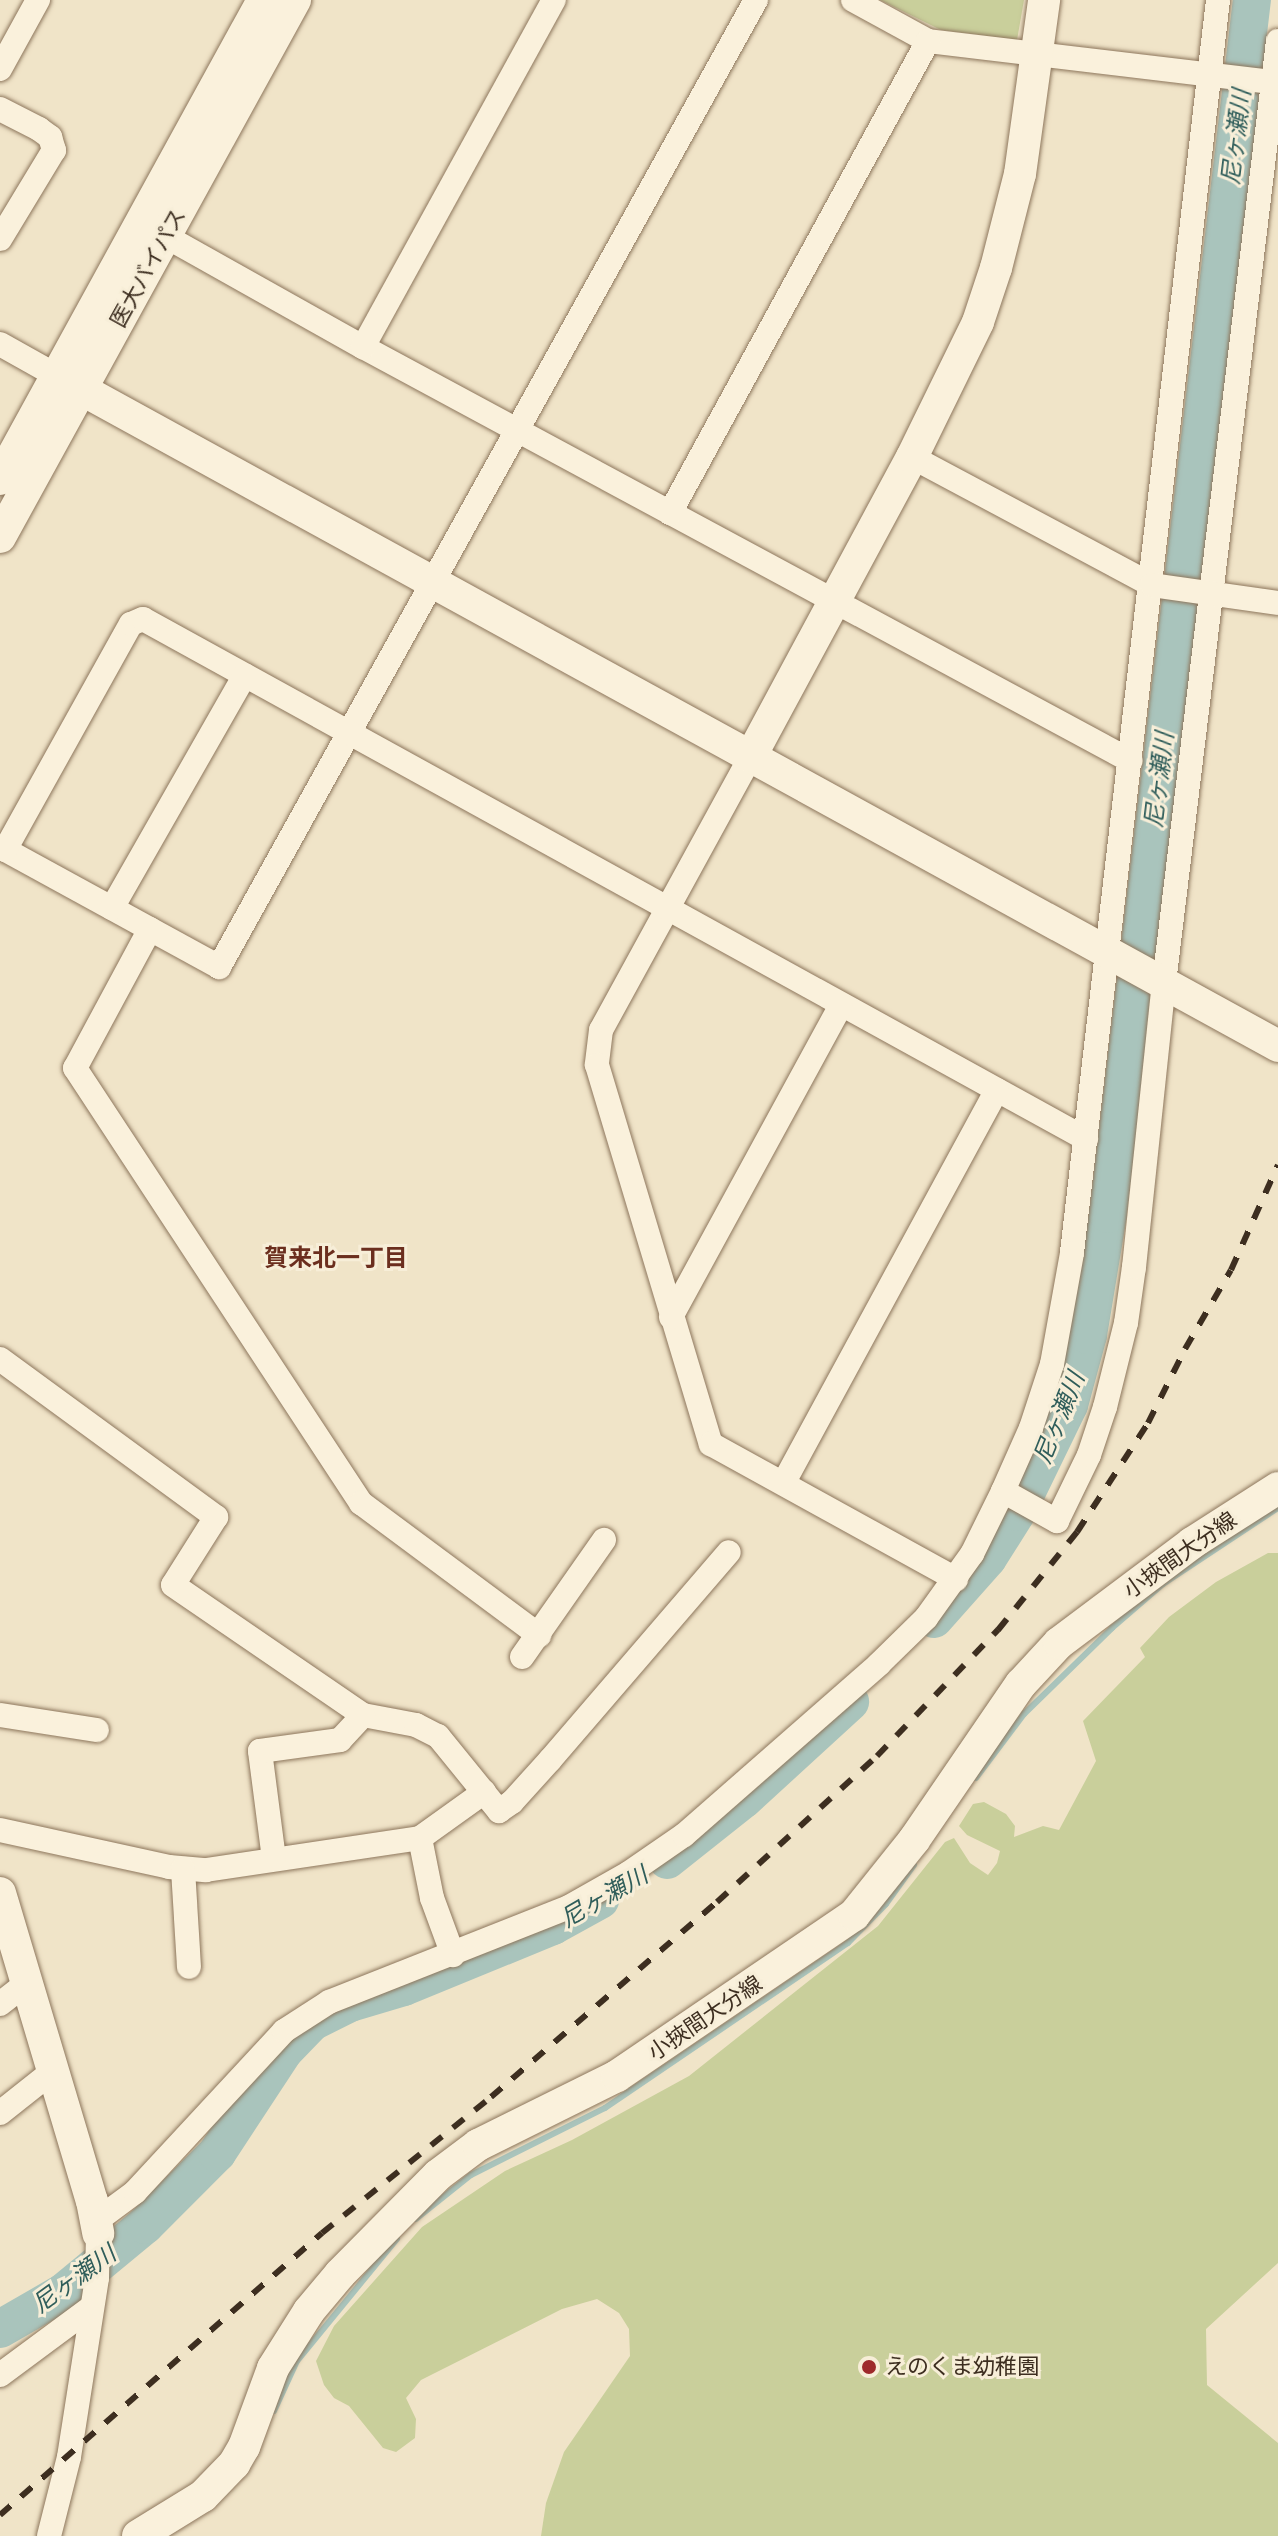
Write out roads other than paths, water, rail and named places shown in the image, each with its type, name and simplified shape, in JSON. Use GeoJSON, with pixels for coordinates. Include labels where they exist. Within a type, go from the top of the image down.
{"type":"FeatureCollection","features":[{"type":"Feature","properties":{"kind":"main road","name":"医大バイパス"},"geometry":{"type":"LineString","coordinates":[[0,479],[69,382],[165,236],[295,0]]}},
{"type":"Feature","properties":{"kind":"main road"},"geometry":{"type":"LineString","coordinates":[[751,756],[962,360],[996,268],[1020,174],[1044,0]]}},
{"type":"Feature","properties":{"kind":"main road","name":"医大バイパス"},"geometry":{"type":"LineString","coordinates":[[0,537],[69,382],[261,1]]}},
{"type":"Feature","properties":{"kind":"main road"},"geometry":{"type":"LineString","coordinates":[[69,382],[1278,1046]]}},
{"type":"Feature","properties":{"kind":"main road","name":"小挾間大分線"},"geometry":{"type":"LineString","coordinates":[[138,2536],[203,2496],[234,2464],[244,2447],[273,2368],[309,2311],[340,2274],[438,2175],[478,2145],[617,2076],[854,1915],[914,1840],[1021,1684],[1059,1643],[1192,1543],[1278,1488]]}},
{"type":"Feature","properties":{"kind":"main road"},"geometry":{"type":"LineString","coordinates":[[0,1893],[97,2227]]}},
{"type":"Feature","properties":{"kind":"street"},"geometry":{"type":"LineString","coordinates":[[0,69],[38,0]]}},
{"type":"Feature","properties":{"kind":"street"},"geometry":{"type":"LineString","coordinates":[[363,347],[554,0]]}},
{"type":"Feature","properties":{"kind":"street"},"geometry":{"type":"LineString","coordinates":[[756,0],[517,431],[349,733],[219,967],[3,849],[131,624],[143,619],[245,675],[349,733],[841,1005],[1086,1139]]}},
{"type":"Feature","properties":{"kind":"street"},"geometry":{"type":"LineString","coordinates":[[853,0],[928,41],[1274,83]]}},
{"type":"Feature","properties":{"kind":"street"},"geometry":{"type":"LineString","coordinates":[[49,2536],[69,2457],[93,2302],[97,2227],[143,2184],[284,2031],[329,2002],[569,1907],[629,1873],[684,1835],[906,1639],[956,1579],[1010,1495],[1052,1364],[1071,1265],[1113,953],[1131,761],[1218,0]]}},
{"type":"Feature","properties":{"kind":"street"},"geometry":{"type":"LineString","coordinates":[[670,513],[928,41]]}},
{"type":"Feature","properties":{"kind":"street"},"geometry":{"type":"LineString","coordinates":[[1010,1495],[1057,1521],[1089,1455],[1126,1323],[1157,980],[1210,593],[1278,41]]}},
{"type":"Feature","properties":{"kind":"street"},"geometry":{"type":"LineString","coordinates":[[0,109],[50,137],[54,150],[0,239]]}},
{"type":"Feature","properties":{"kind":"street"},"geometry":{"type":"LineString","coordinates":[[165,236],[517,431],[1131,761]]}},
{"type":"Feature","properties":{"kind":"street"},"geometry":{"type":"LineString","coordinates":[[0,344],[69,382]]}},
{"type":"Feature","properties":{"kind":"street"},"geometry":{"type":"LineString","coordinates":[[912,457],[1153,586],[1278,603]]}},
{"type":"Feature","properties":{"kind":"street"},"geometry":{"type":"LineString","coordinates":[[112,908],[245,675]]}},
{"type":"Feature","properties":{"kind":"street"},"geometry":{"type":"LineString","coordinates":[[751,756],[601,1030],[596,1057],[711,1444],[956,1579]]}},
{"type":"Feature","properties":{"kind":"street"},"geometry":{"type":"LineString","coordinates":[[150,929],[75,1068],[361,1503],[539,1635]]}},
{"type":"Feature","properties":{"kind":"street"},"geometry":{"type":"LineString","coordinates":[[671,1317],[841,1005]]}},
{"type":"Feature","properties":{"kind":"street"},"geometry":{"type":"LineString","coordinates":[[784,1482],[997,1090]]}},
{"type":"Feature","properties":{"kind":"street"},"geometry":{"type":"LineString","coordinates":[[0,1359],[216,1517],[173,1585],[363,1715],[416,1725],[438,1736],[499,1811],[512,1802],[729,1552]]}},
{"type":"Feature","properties":{"kind":"street"},"geometry":{"type":"LineString","coordinates":[[522,1657],[604,1540]]}},
{"type":"Feature","properties":{"kind":"street"},"geometry":{"type":"LineString","coordinates":[[0,1715],[97,1730]]}},
{"type":"Feature","properties":{"kind":"street"},"geometry":{"type":"LineString","coordinates":[[274,1859],[260,1751],[340,1740],[363,1715]]}},
{"type":"Feature","properties":{"kind":"street"},"geometry":{"type":"LineString","coordinates":[[0,1830],[183,1869],[206,1870],[420,1838],[484,1792]]}},
{"type":"Feature","properties":{"kind":"street"},"geometry":{"type":"LineString","coordinates":[[420,1838],[432,1898],[453,1955]]}},
{"type":"Feature","properties":{"kind":"street"},"geometry":{"type":"LineString","coordinates":[[183,1869],[189,1967]]}},
{"type":"Feature","properties":{"kind":"street"},"geometry":{"type":"LineString","coordinates":[[0,2004],[27,1983]]}},
{"type":"Feature","properties":{"kind":"street"},"geometry":{"type":"LineString","coordinates":[[0,2113],[53,2071]]}},
{"type":"Feature","properties":{"kind":"street"},"geometry":{"type":"LineString","coordinates":[[0,2375],[93,2302]]}},
{"type":"Feature","properties":{"kind":"waterway","name":"尼ヶ瀬川"},"geometry":{"type":"LineString","coordinates":[[934,1619],[988,1558],[1017,1512],[1069,1405],[1088,1335],[1108,1214],[1252,0]]}},
{"type":"Feature","properties":{"kind":"waterway"},"geometry":{"type":"LineString","coordinates":[[976,1778],[1024,1714],[1112,1628],[1163,1584],[1278,1508]]}},
{"type":"Feature","properties":{"kind":"waterway","name":"尼ヶ瀬川"},"geometry":{"type":"LineString","coordinates":[[667,1860],[744,1799],[850,1702]]}},
{"type":"Feature","properties":{"kind":"waterway"},"geometry":{"type":"LineString","coordinates":[[416,2219],[471,2175],[605,2108],[848,1943],[886,1904],[914,1865]]}},
{"type":"Feature","properties":{"kind":"waterway","name":"尼ヶ瀬川"},"geometry":{"type":"LineString","coordinates":[[0,2329],[64,2292],[145,2225],[217,2153],[284,2051],[312,2022],[350,2003],[404,1987],[553,1926],[600,1900]]}},
{"type":"Feature","properties":{"kind":"waterway"},"geometry":{"type":"LineString","coordinates":[[274,2411],[297,2361],[397,2239]]}},
{"type":"Feature","properties":{"kind":"railway"},"geometry":{"type":"LineString","coordinates":[[0,2515],[322,2233],[491,2097],[717,1902],[877,1756],[998,1630],[1077,1532],[1148,1423],[1185,1349],[1231,1270],[1278,1165]]}},
{"type":"Feature","properties":{"kind":"place","name":"えのくま幼稚園"},"geometry":{"type":"Point","coordinates":[869,2367]}},
{"type":"Feature","properties":{"kind":"district","name":"賀来北一丁目"},"geometry":{"type":"Point","coordinates":[336,1258]}}]}
